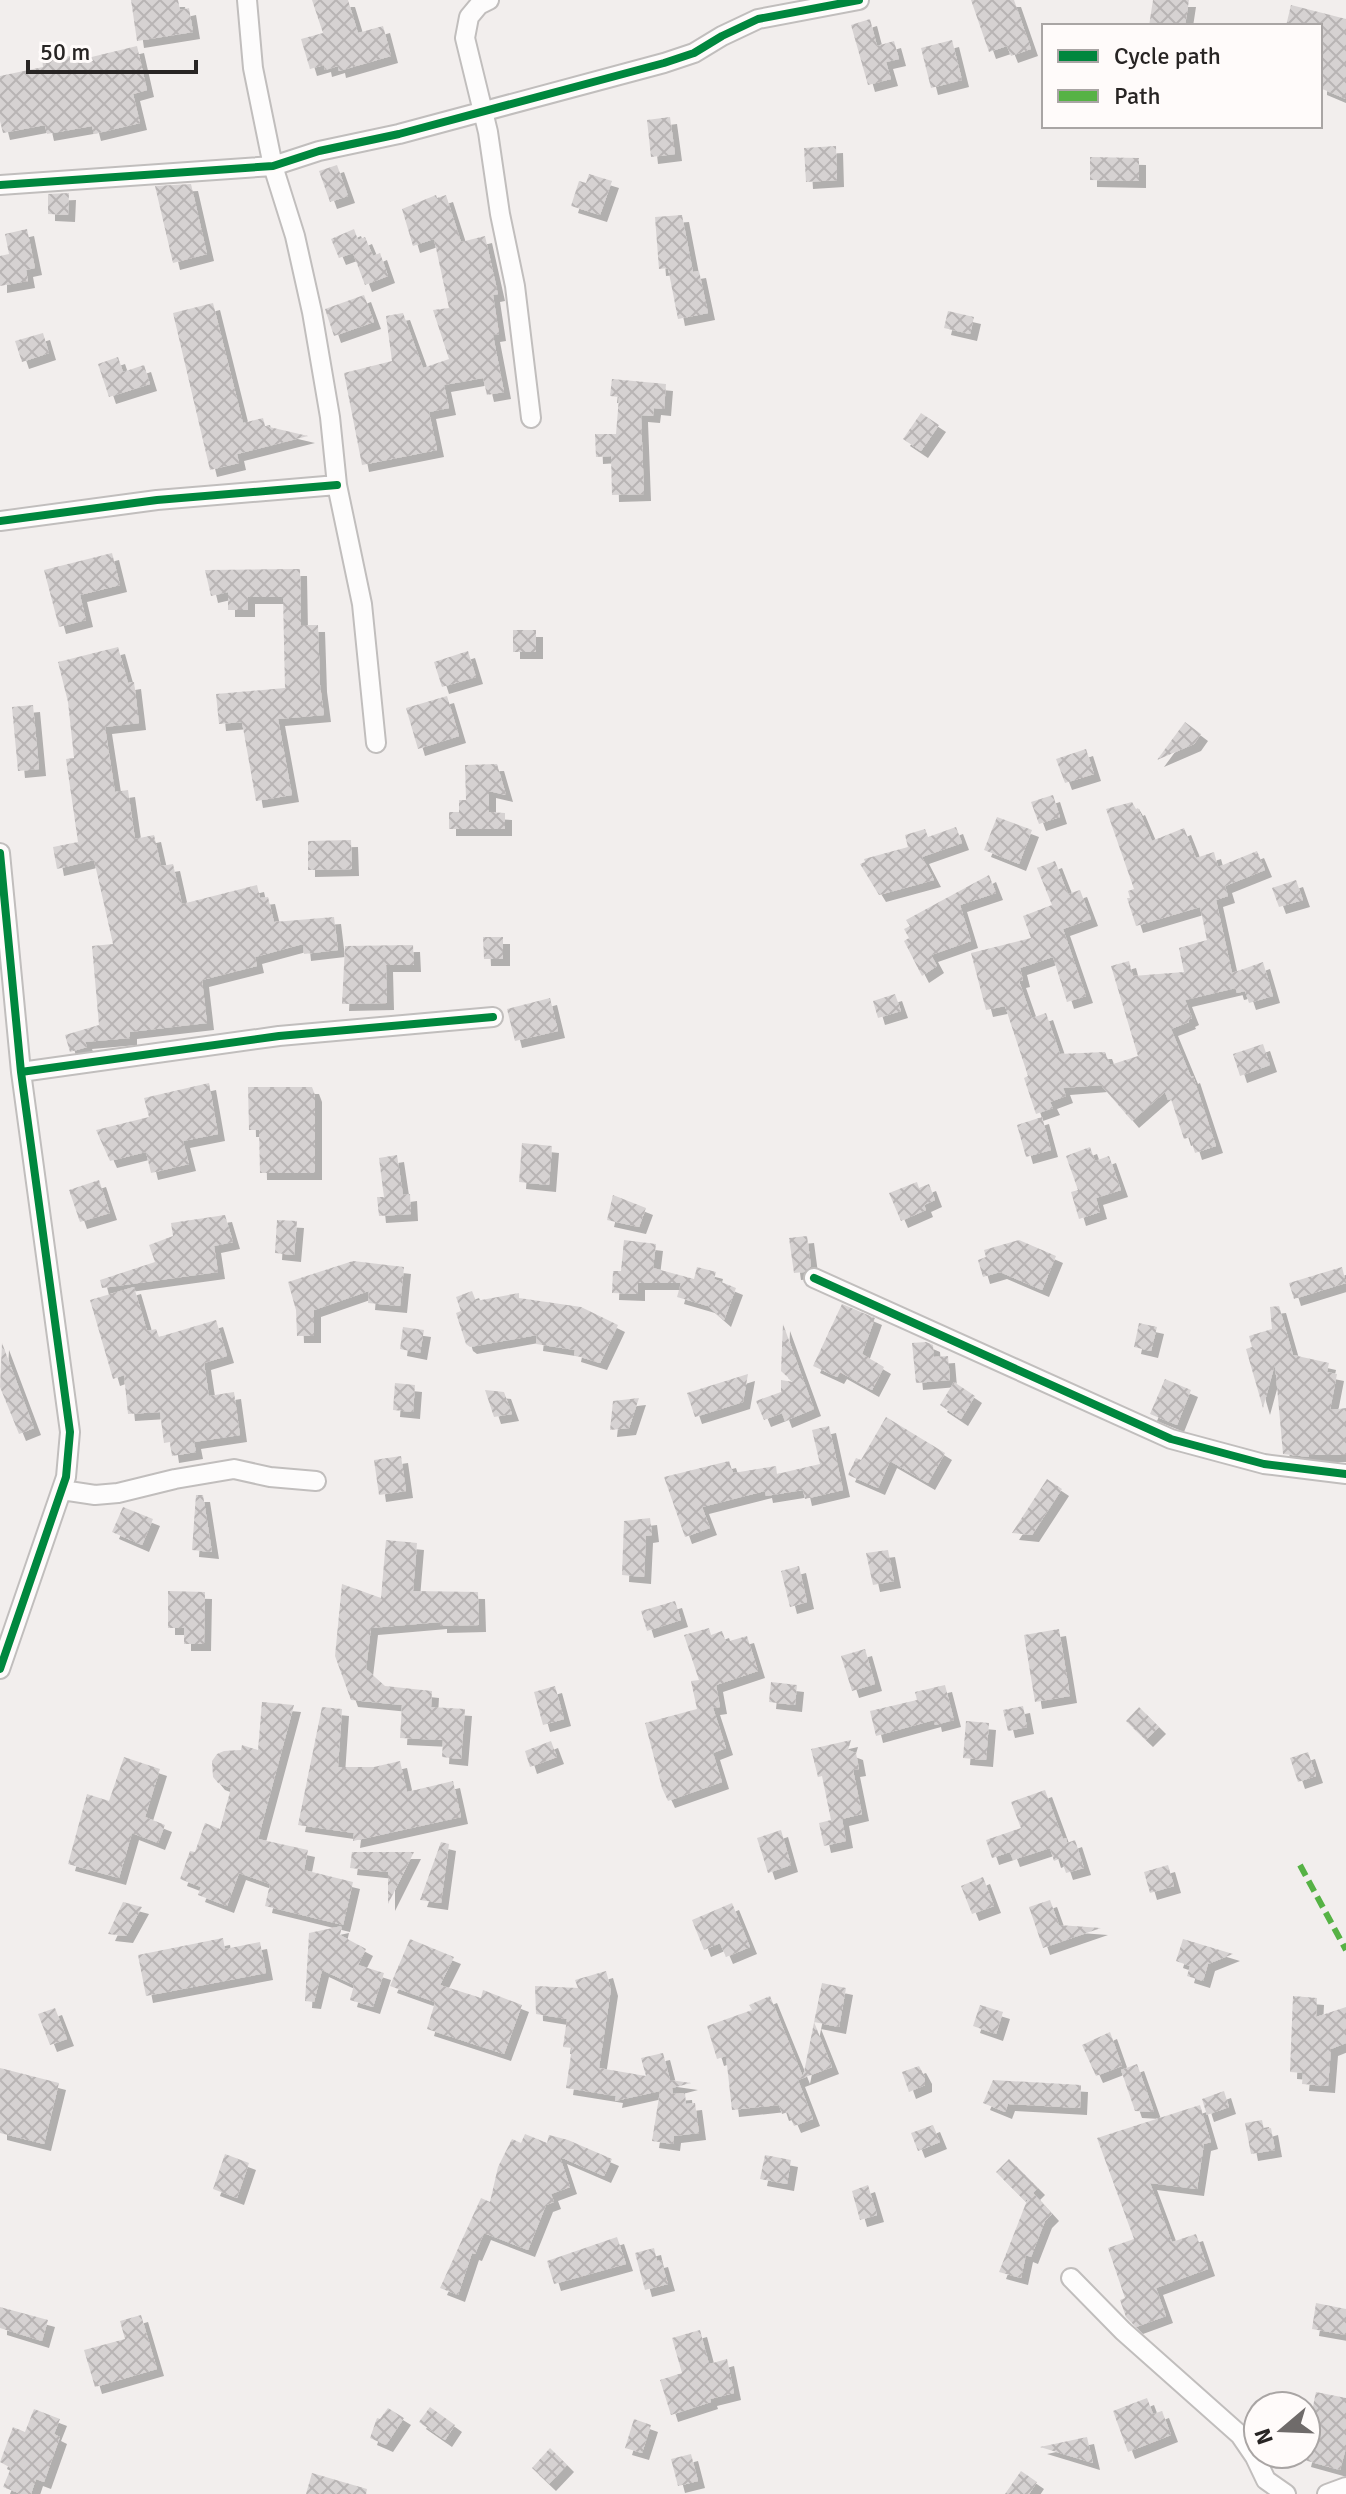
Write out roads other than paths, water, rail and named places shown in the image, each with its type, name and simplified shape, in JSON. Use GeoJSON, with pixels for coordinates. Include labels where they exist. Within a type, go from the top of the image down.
{"type":"FeatureCollection","features":[{"type":"Feature","properties":{"kind":"street"},"geometry":{"type":"LineString","coordinates":[[247,0],[253,68],[273,166],[295,236],[312,312],[330,417],[337,485],[362,604],[376,743]]}},
{"type":"Feature","properties":{"kind":"street"},"geometry":{"type":"LineString","coordinates":[[489,0],[479,5],[469,17],[465,38],[483,111],[515,286],[531,418]]}},
{"type":"Feature","properties":{"kind":"street"},"geometry":{"type":"LineString","coordinates":[[0,185],[273,166],[319,151],[399,134],[664,63],[694,53],[758,19],[859,0]]}},
{"type":"Feature","properties":{"kind":"street"},"geometry":{"type":"LineString","coordinates":[[0,521],[157,500],[337,485]]}},
{"type":"Feature","properties":{"kind":"street"},"geometry":{"type":"LineString","coordinates":[[0,853],[21,1072],[70,1432],[66,1477],[0,1669]]}},
{"type":"Feature","properties":{"kind":"street"},"geometry":{"type":"LineString","coordinates":[[21,1072],[279,1036],[493,1017]]}},
{"type":"Feature","properties":{"kind":"street"},"geometry":{"type":"LineString","coordinates":[[814,1278],[1171,1439],[1264,1464],[1346,1474]]}},
{"type":"Feature","properties":{"kind":"street"},"geometry":{"type":"LineString","coordinates":[[62,1490],[95,1495],[118,1493],[234,1469],[270,1477],[316,1481]]}},
{"type":"Feature","properties":{"kind":"street"},"geometry":{"type":"LineString","coordinates":[[1071,2278],[1123,2331],[1240,2435],[1266,2480],[1286,2494]]}},
{"type":"Feature","properties":{"kind":"street"},"geometry":{"type":"LineString","coordinates":[[1327,2494],[1346,2487]]}}]}
